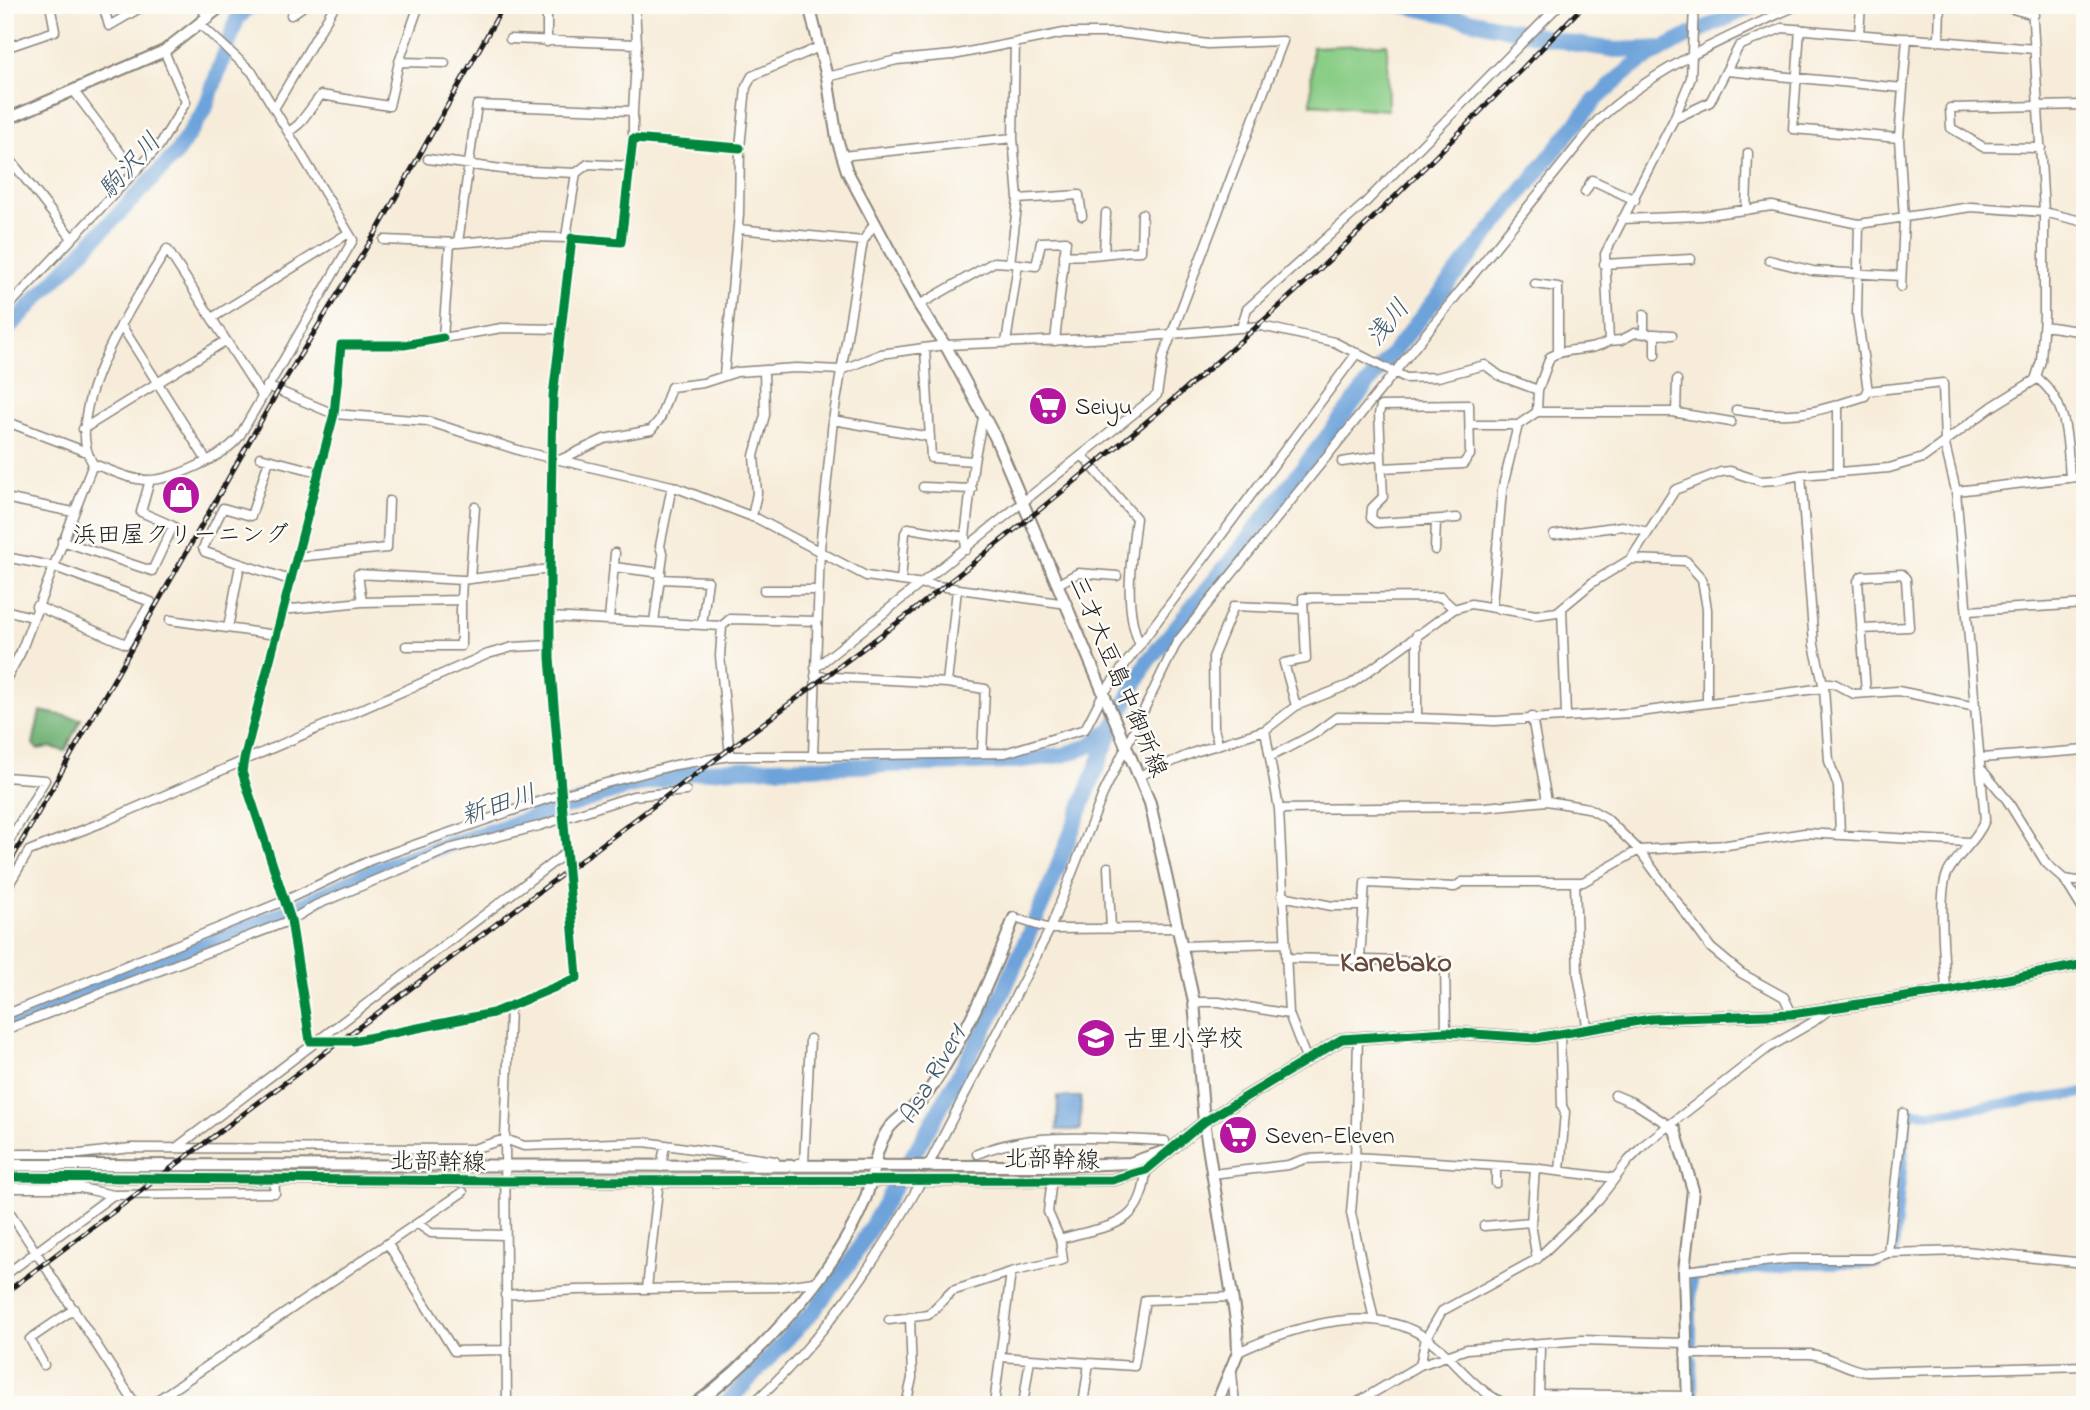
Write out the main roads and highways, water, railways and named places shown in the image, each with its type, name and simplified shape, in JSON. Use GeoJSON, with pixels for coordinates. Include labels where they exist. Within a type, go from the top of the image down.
{"type":"FeatureCollection","features":[{"type":"Feature","properties":{"kind":"water"},"geometry":{"type":"Polygon","coordinates":[[[1058,1097],[1081,1097],[1080,1130],[1057,1130],[1058,1097]]]}},
{"type":"Feature","properties":{"kind":"waterway","name":"駒沢川"},"geometry":{"type":"LineString","coordinates":[[5,332],[175,155],[205,109],[237,19],[250,5]]}},
{"type":"Feature","properties":{"kind":"waterway","name":"駒沢川"},"geometry":{"type":"LineString","coordinates":[[1402,5],[1576,44],[1616,50],[1665,48]]}},
{"type":"Feature","properties":{"kind":"waterway","name":"浅川"},"geometry":{"type":"LineString","coordinates":[[725,1405],[815,1309],[851,1261],[930,1126],[995,1010],[1051,884],[1112,729],[1147,662],[1241,548],[1363,390],[1596,99],[1647,58],[1755,5]]}},
{"type":"Feature","properties":{"kind":"waterway","name":"新田川"},"geometry":{"type":"LineString","coordinates":[[5,1023],[296,908],[363,875],[412,856],[625,788],[695,772],[732,769],[1006,762],[1063,755],[1089,746],[1108,732]]}},
{"type":"Feature","properties":{"kind":"waterway"},"geometry":{"type":"LineString","coordinates":[[1894,1251],[1907,1118],[1913,1112],[1935,1113],[2085,1093]]}},
{"type":"Feature","properties":{"kind":"waterway"},"geometry":{"type":"LineString","coordinates":[[1692,1350],[1692,1279],[1695,1276],[1801,1264],[1878,1264]]}},
{"type":"Feature","properties":{"kind":"waterway"},"geometry":{"type":"LineString","coordinates":[[1692,1359],[1694,1405]]}},
{"type":"Feature","properties":{"kind":"railway"},"geometry":{"type":"LineString","coordinates":[[5,871],[278,391],[378,229],[504,5]]}},
{"type":"Feature","properties":{"kind":"railway"},"geometry":{"type":"LineString","coordinates":[[5,1293],[909,614],[1062,492],[1212,366],[1309,279],[1448,144],[1584,5]]}},
{"type":"Feature","properties":{"kind":"place","name":"Seiyu"},"geometry":{"type":"Point","coordinates":[1048,406]}},
{"type":"Feature","properties":{"kind":"place","name":"浜田屋クリーニング"},"geometry":{"type":"Point","coordinates":[181,495]}},
{"type":"Feature","properties":{"kind":"place","name":"古里小学校"},"geometry":{"type":"Point","coordinates":[1096,1038]}},
{"type":"Feature","properties":{"kind":"place","name":"Seven-Eleven"},"geometry":{"type":"Point","coordinates":[1238,1135]}},
{"type":"Feature","properties":{"kind":"district","name":"Kanebako"},"geometry":{"type":"Point","coordinates":[1396,961]}},
{"type":"Feature","properties":{"kind":"water label","name":"Asa River1"},"geometry":{"type":"Point","coordinates":[931,1075]}}]}
